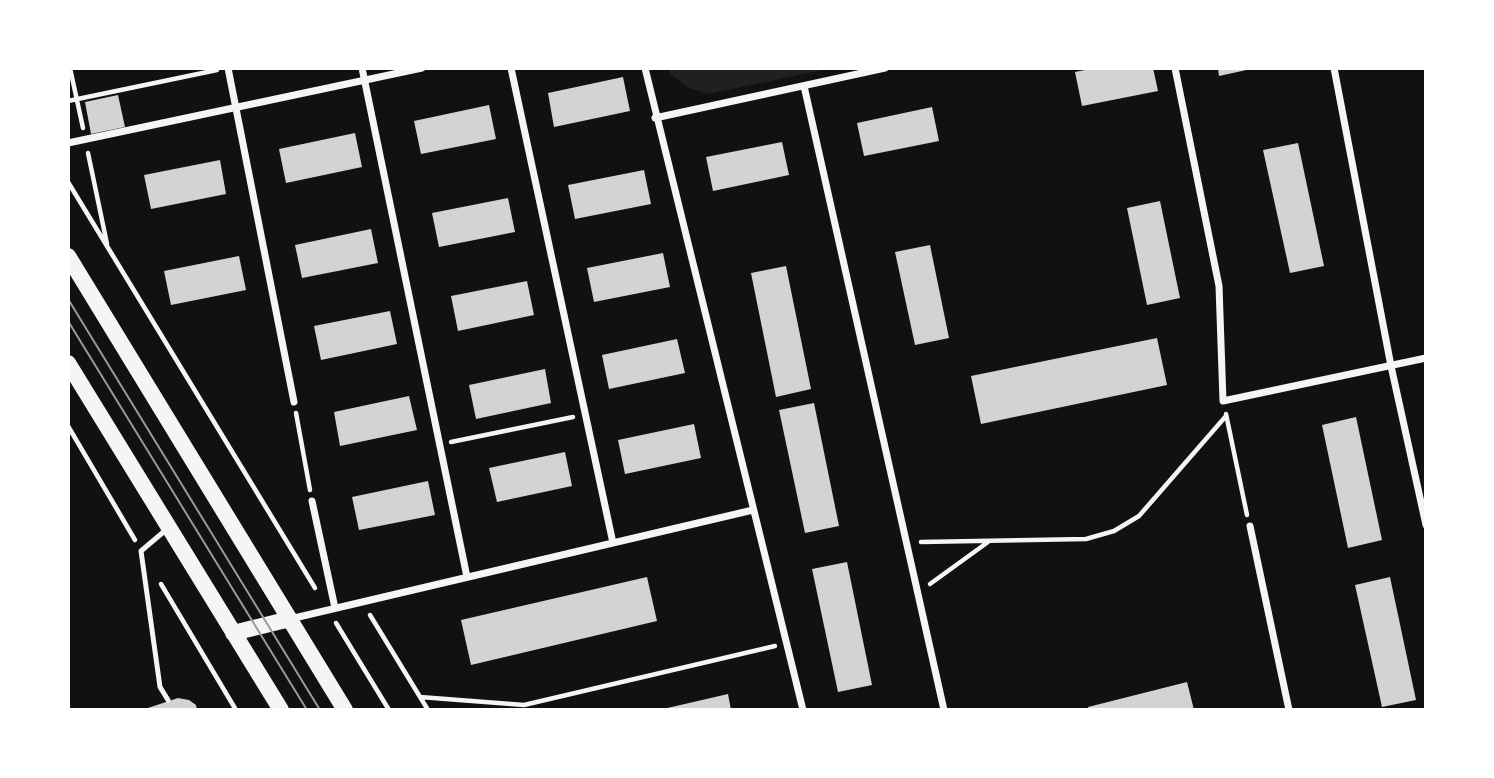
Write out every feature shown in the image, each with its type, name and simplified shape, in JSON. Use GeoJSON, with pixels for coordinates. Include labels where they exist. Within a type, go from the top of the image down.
{"type":"FeatureCollection","features":[{"type":"Feature","properties":{"kind":"main road"},"geometry":{"type":"LineString","coordinates":[[68,256],[345,710]]}},
{"type":"Feature","properties":{"kind":"main road"},"geometry":{"type":"LineString","coordinates":[[68,363],[281,710]]}},
{"type":"Feature","properties":{"kind":"main road"},"geometry":{"type":"LineString","coordinates":[[233,633],[290,619]]}},
{"type":"Feature","properties":{"kind":"street"},"geometry":{"type":"LineString","coordinates":[[226,68],[294,402]]}},
{"type":"Feature","properties":{"kind":"street"},"geometry":{"type":"LineString","coordinates":[[362,68],[467,577]]}},
{"type":"Feature","properties":{"kind":"street"},"geometry":{"type":"LineString","coordinates":[[68,143],[422,68]]}},
{"type":"Feature","properties":{"kind":"street"},"geometry":{"type":"LineString","coordinates":[[511,68],[613,543]]}},
{"type":"Feature","properties":{"kind":"street"},"geometry":{"type":"LineString","coordinates":[[645,68],[655,118],[803,710]]}},
{"type":"Feature","properties":{"kind":"street"},"geometry":{"type":"LineString","coordinates":[[655,118],[885,68]]}},
{"type":"Feature","properties":{"kind":"street"},"geometry":{"type":"LineString","coordinates":[[1175,68],[1219,286],[1223,401],[1426,358]]}},
{"type":"Feature","properties":{"kind":"street"},"geometry":{"type":"LineString","coordinates":[[1334,68],[1391,366],[1426,525]]}},
{"type":"Feature","properties":{"kind":"street"},"geometry":{"type":"LineString","coordinates":[[804,86],[944,710]]}},
{"type":"Feature","properties":{"kind":"street"},"geometry":{"type":"LineString","coordinates":[[312,501],[332,609]]}},
{"type":"Feature","properties":{"kind":"street"},"geometry":{"type":"LineString","coordinates":[[290,619],[752,510]]}},
{"type":"Feature","properties":{"kind":"street"},"geometry":{"type":"LineString","coordinates":[[1250,526],[1289,710]]}},
{"type":"Feature","properties":{"kind":"lane"},"geometry":{"type":"LineString","coordinates":[[168,700],[160,687],[141,551],[169,527]]}},
{"type":"Feature","properties":{"kind":"path"},"geometry":{"type":"LineString","coordinates":[[70,68],[108,248]]}},
{"type":"Feature","properties":{"kind":"path"},"geometry":{"type":"LineString","coordinates":[[68,101],[226,68]]}},
{"type":"Feature","properties":{"kind":"path"},"geometry":{"type":"LineString","coordinates":[[68,182],[332,609],[389,710]]}},
{"type":"Feature","properties":{"kind":"path"},"geometry":{"type":"LineString","coordinates":[[1223,401],[1250,526]]}},
{"type":"Feature","properties":{"kind":"path"},"geometry":{"type":"LineString","coordinates":[[294,402],[312,501]]}},
{"type":"Feature","properties":{"kind":"path"},"geometry":{"type":"LineString","coordinates":[[440,444],[586,415]]}},
{"type":"Feature","properties":{"kind":"path"},"geometry":{"type":"LineString","coordinates":[[906,542],[1086,539],[1114,531],[1139,516],[1226,416]]}},
{"type":"Feature","properties":{"kind":"path"},"geometry":{"type":"LineString","coordinates":[[917,593],[989,541]]}},
{"type":"Feature","properties":{"kind":"path"},"geometry":{"type":"LineString","coordinates":[[362,602],[428,710]]}},
{"type":"Feature","properties":{"kind":"path"},"geometry":{"type":"LineString","coordinates":[[420,697],[524,705],[786,644]]}},
{"type":"Feature","properties":{"kind":"shaded area"},"geometry":{"type":"Polygon","coordinates":[[[670,68],[832,68],[708,94],[687,87],[670,74],[670,68]]]}},
{"type":"Feature","properties":{"kind":"building"},"geometry":{"type":"Polygon","coordinates":[[[1095,68],[1153,68],[1158,91],[1082,106],[1075,72],[1095,68]]]}},
{"type":"Feature","properties":{"kind":"building"},"geometry":{"type":"Polygon","coordinates":[[[1218,68],[1251,68],[1251,69],[1219,76],[1218,68]]]}},
{"type":"Feature","properties":{"kind":"building"},"geometry":{"type":"Polygon","coordinates":[[[623,77],[630,111],[554,127],[548,93],[623,77]]]}},
{"type":"Feature","properties":{"kind":"building"},"geometry":{"type":"Polygon","coordinates":[[[118,95],[125,127],[91,134],[85,102],[118,95]]]}},
{"type":"Feature","properties":{"kind":"building"},"geometry":{"type":"Polygon","coordinates":[[[489,105],[496,139],[421,154],[414,121],[489,105]]]}},
{"type":"Feature","properties":{"kind":"building"},"geometry":{"type":"Polygon","coordinates":[[[932,107],[939,141],[864,156],[857,123],[932,107]]]}},
{"type":"Feature","properties":{"kind":"building"},"geometry":{"type":"Polygon","coordinates":[[[355,133],[362,167],[286,183],[279,149],[355,133]]]}},
{"type":"Feature","properties":{"kind":"building"},"geometry":{"type":"Polygon","coordinates":[[[782,142],[789,175],[713,191],[706,157],[782,142]]]}},
{"type":"Feature","properties":{"kind":"building"},"geometry":{"type":"Polygon","coordinates":[[[1298,143],[1324,266],[1290,273],[1263,150],[1298,143]]]}},
{"type":"Feature","properties":{"kind":"building"},"geometry":{"type":"Polygon","coordinates":[[[220,160],[226,194],[151,209],[144,175],[220,160]]]}},
{"type":"Feature","properties":{"kind":"building"},"geometry":{"type":"Polygon","coordinates":[[[644,170],[651,204],[575,219],[568,185],[644,170]]]}},
{"type":"Feature","properties":{"kind":"building"},"geometry":{"type":"Polygon","coordinates":[[[508,198],[515,232],[439,247],[432,213],[508,198]]]}},
{"type":"Feature","properties":{"kind":"building"},"geometry":{"type":"Polygon","coordinates":[[[1160,201],[1180,298],[1147,305],[1127,208],[1160,201]]]}},
{"type":"Feature","properties":{"kind":"building"},"geometry":{"type":"Polygon","coordinates":[[[371,229],[378,263],[302,278],[295,245],[371,229]]]}},
{"type":"Feature","properties":{"kind":"building"},"geometry":{"type":"Polygon","coordinates":[[[930,245],[949,338],[915,345],[895,252],[930,245]]]}},
{"type":"Feature","properties":{"kind":"building"},"geometry":{"type":"Polygon","coordinates":[[[663,253],[670,287],[594,302],[587,268],[663,253]]]}},
{"type":"Feature","properties":{"kind":"building"},"geometry":{"type":"Polygon","coordinates":[[[239,256],[246,290],[171,305],[164,271],[239,256]]]}},
{"type":"Feature","properties":{"kind":"building"},"geometry":{"type":"Polygon","coordinates":[[[786,266],[811,389],[776,397],[751,273],[786,266]]]}},
{"type":"Feature","properties":{"kind":"building"},"geometry":{"type":"Polygon","coordinates":[[[527,281],[534,315],[458,331],[451,296],[527,281]]]}},
{"type":"Feature","properties":{"kind":"building"},"geometry":{"type":"Polygon","coordinates":[[[390,311],[397,344],[321,360],[314,326],[390,311]]]}},
{"type":"Feature","properties":{"kind":"building"},"geometry":{"type":"Polygon","coordinates":[[[1157,338],[1167,385],[981,424],[971,376],[1157,338]]]}},
{"type":"Feature","properties":{"kind":"building"},"geometry":{"type":"Polygon","coordinates":[[[677,339],[685,373],[609,389],[602,355],[677,339]]]}},
{"type":"Feature","properties":{"kind":"building"},"geometry":{"type":"Polygon","coordinates":[[[545,369],[551,403],[476,419],[469,385],[545,369]]]}},
{"type":"Feature","properties":{"kind":"building"},"geometry":{"type":"Polygon","coordinates":[[[409,396],[417,430],[340,446],[334,412],[409,396]]]}},
{"type":"Feature","properties":{"kind":"building"},"geometry":{"type":"Polygon","coordinates":[[[814,403],[839,526],[805,533],[779,410],[814,403]]]}},
{"type":"Feature","properties":{"kind":"building"},"geometry":{"type":"Polygon","coordinates":[[[1356,417],[1382,540],[1348,548],[1322,425],[1356,417]]]}},
{"type":"Feature","properties":{"kind":"building"},"geometry":{"type":"Polygon","coordinates":[[[694,424],[701,458],[625,474],[618,440],[694,424]]]}},
{"type":"Feature","properties":{"kind":"building"},"geometry":{"type":"Polygon","coordinates":[[[565,452],[572,486],[497,502],[489,468],[565,452]]]}},
{"type":"Feature","properties":{"kind":"building"},"geometry":{"type":"Polygon","coordinates":[[[428,481],[435,515],[359,530],[352,497],[428,481]]]}},
{"type":"Feature","properties":{"kind":"building"},"geometry":{"type":"Polygon","coordinates":[[[847,562],[872,685],[838,692],[812,569],[847,562]]]}},
{"type":"Feature","properties":{"kind":"building"},"geometry":{"type":"Polygon","coordinates":[[[647,577],[657,621],[471,665],[461,620],[647,577]]]}},
{"type":"Feature","properties":{"kind":"building"},"geometry":{"type":"Polygon","coordinates":[[[1390,577],[1416,700],[1382,707],[1355,585],[1390,577]]]}},
{"type":"Feature","properties":{"kind":"building"},"geometry":{"type":"Polygon","coordinates":[[[1187,682],[1194,710],[1089,710],[1088,707],[1187,682]]]}},
{"type":"Feature","properties":{"kind":"building"},"geometry":{"type":"Polygon","coordinates":[[[728,694],[731,710],[663,709],[728,694]]]}},
{"type":"Feature","properties":{"kind":"building"},"geometry":{"type":"Polygon","coordinates":[[[178,698],[189,700],[196,705],[197,710],[142,710],[178,698]]]}},
{"type":"Feature","properties":{"kind":"tram line"},"geometry":{"type":"LineString","coordinates":[[68,299],[320,710]]}},
{"type":"Feature","properties":{"kind":"tram line"},"geometry":{"type":"LineString","coordinates":[[68,321],[307,710]]}}]}
